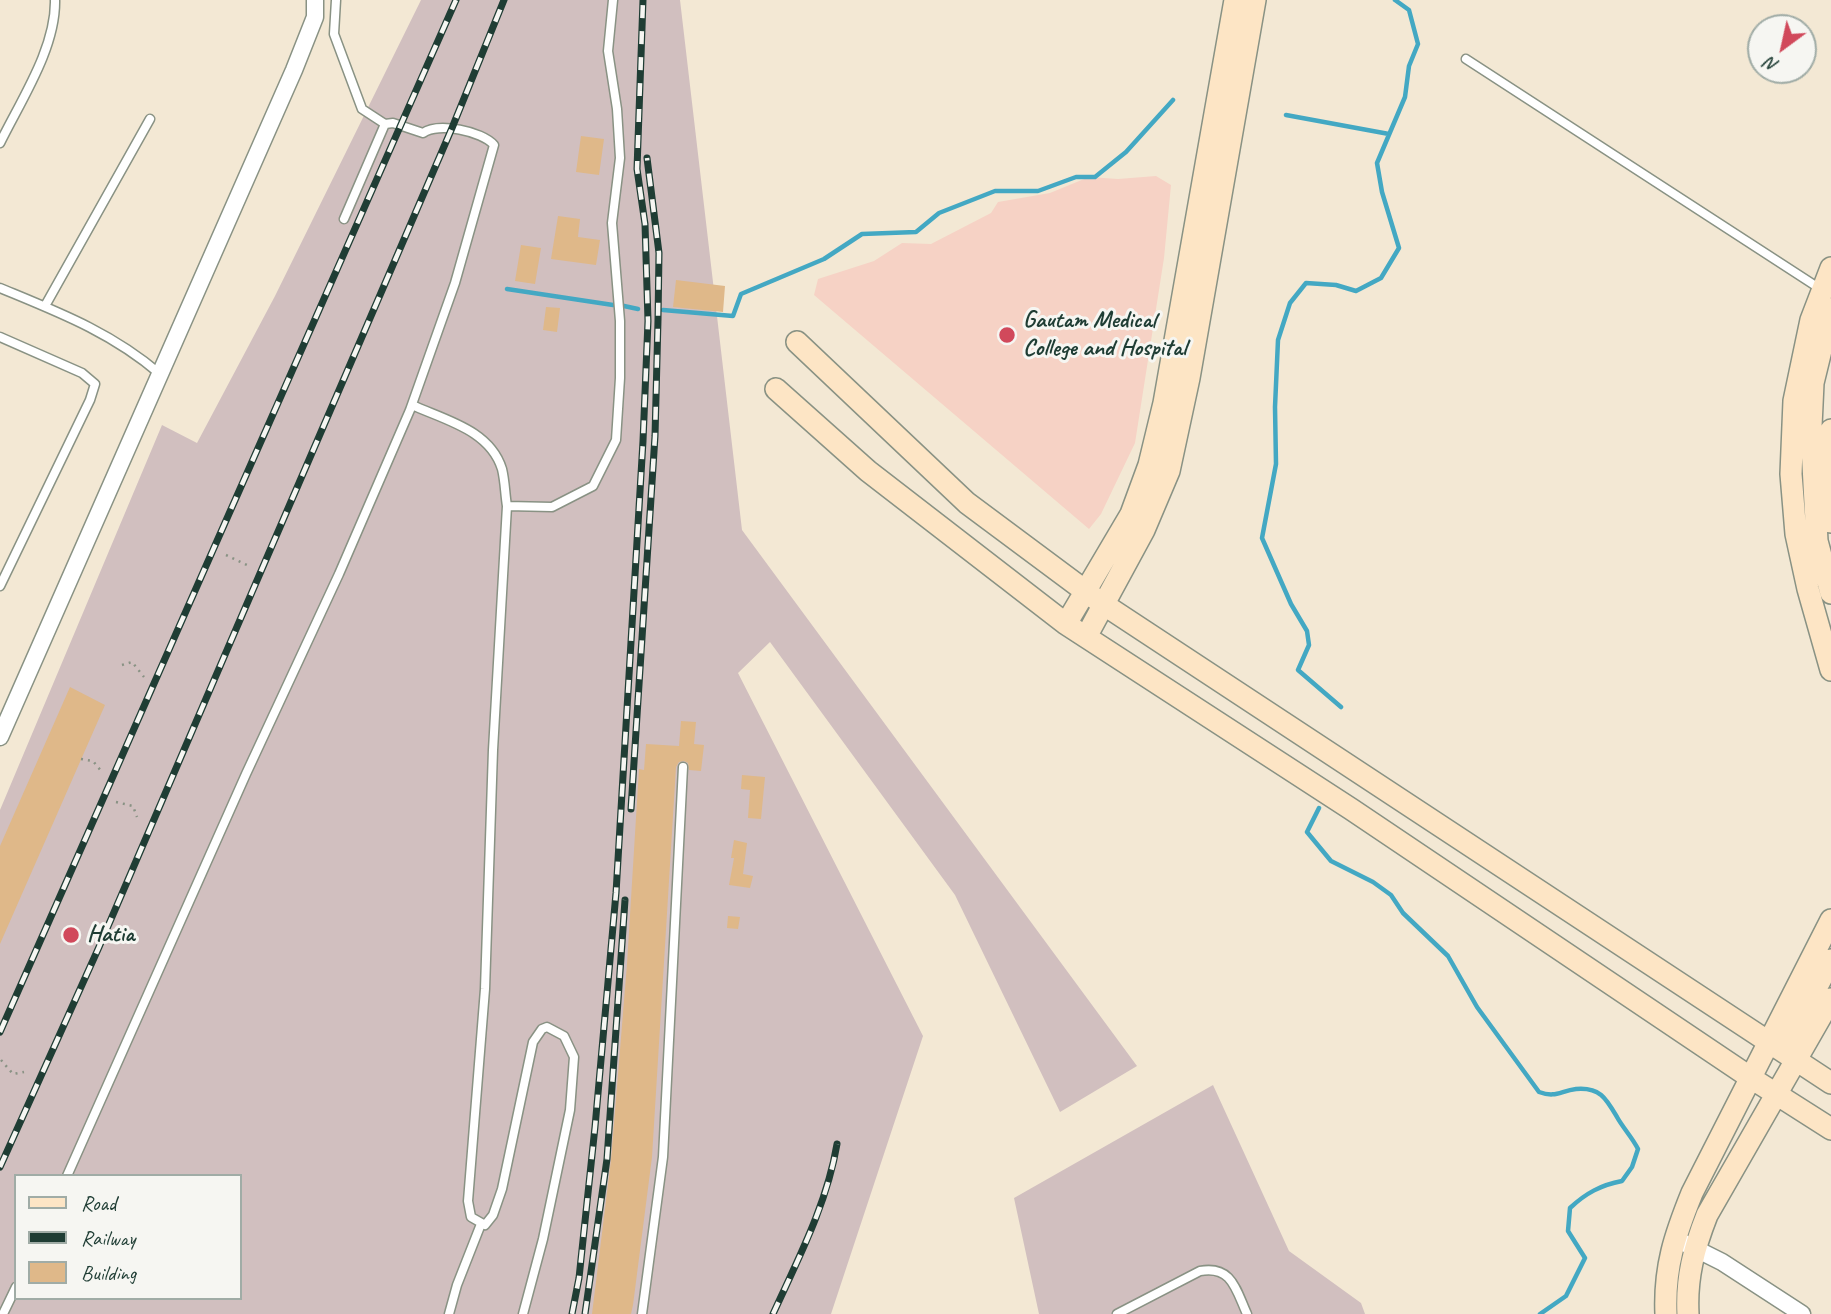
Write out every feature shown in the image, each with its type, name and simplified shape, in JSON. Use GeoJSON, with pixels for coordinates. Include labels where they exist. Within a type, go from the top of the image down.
{"type":"FeatureCollection","features":[{"type":"Feature","properties":{"kind":"street"},"geometry":{"type":"LineString","coordinates":[[1,733],[294,70],[314,17],[315,0]]}},
{"type":"Feature","properties":{"kind":"street"},"geometry":{"type":"LineString","coordinates":[[1066,624],[1131,514],[1149,465],[1164,403],[1235,0]]}},
{"type":"Feature","properties":{"kind":"street"},"geometry":{"type":"LineString","coordinates":[[1086,637],[1144,530],[1169,471],[1189,378],[1255,0]]}},
{"type":"Feature","properties":{"kind":"street"},"geometry":{"type":"LineString","coordinates":[[1831,268],[1813,383],[1811,426],[1817,541],[1831,593]]}},
{"type":"Feature","properties":{"kind":"street"},"geometry":{"type":"LineString","coordinates":[[1827,300],[1811,320],[1794,401],[1791,474],[1796,534],[1831,670]]}},
{"type":"Feature","properties":{"kind":"street"},"geometry":{"type":"LineString","coordinates":[[797,342],[967,503],[1104,604],[1831,1083]]}},
{"type":"Feature","properties":{"kind":"street"},"geometry":{"type":"LineString","coordinates":[[776,389],[868,471],[1066,624],[1831,1129]]}},
{"type":"Feature","properties":{"kind":"street"},"geometry":{"type":"LineString","coordinates":[[1831,430],[1831,522]]}},
{"type":"Feature","properties":{"kind":"street"},"geometry":{"type":"LineString","coordinates":[[1688,1314],[1686,1292],[1694,1248],[1707,1215],[1776,1093],[1782,1051],[1831,920]]}},
{"type":"Feature","properties":{"kind":"street"},"geometry":{"type":"LineString","coordinates":[[1782,1051],[1831,960]]}},
{"type":"Feature","properties":{"kind":"street"},"geometry":{"type":"LineString","coordinates":[[1666,1314],[1664,1286],[1674,1238],[1692,1193],[1751,1077],[1782,1051],[1831,999]]}},
{"type":"Feature","properties":{"kind":"street"},"geometry":{"type":"LineString","coordinates":[[1674,1238],[1722,1262],[1802,1314]]}},
{"type":"Feature","properties":{"kind":"lane"},"geometry":{"type":"LineString","coordinates":[[0,143],[46,50],[54,25],[55,0]]}},
{"type":"Feature","properties":{"kind":"lane"},"geometry":{"type":"LineString","coordinates":[[68,1174],[246,774],[339,574],[412,405],[455,283],[494,145],[489,139],[443,126],[430,127],[423,133],[393,123],[385,124],[362,109],[334,34],[336,0]]}},
{"type":"Feature","properties":{"kind":"lane"},"geometry":{"type":"LineString","coordinates":[[507,506],[552,507],[593,486],[616,440],[620,321],[612,223],[620,158],[617,109],[608,51],[613,0]]}},
{"type":"Feature","properties":{"kind":"lane"},"geometry":{"type":"LineString","coordinates":[[1466,60],[1827,300]]}},
{"type":"Feature","properties":{"kind":"lane"},"geometry":{"type":"LineString","coordinates":[[45,306],[150,119]]}},
{"type":"Feature","properties":{"kind":"lane"},"geometry":{"type":"LineString","coordinates":[[344,219],[385,124]]}},
{"type":"Feature","properties":{"kind":"lane"},"geometry":{"type":"LineString","coordinates":[[0,288],[45,306],[122,344],[160,374]]}},
{"type":"Feature","properties":{"kind":"lane"},"geometry":{"type":"LineString","coordinates":[[0,337],[82,373],[94,384],[90,400],[0,586]]}},
{"type":"Feature","properties":{"kind":"lane"},"geometry":{"type":"LineString","coordinates":[[412,405],[479,436],[501,467],[507,506],[493,750],[485,989],[468,1201],[471,1217],[481,1224],[485,1225],[493,1215],[502,1189],[533,1042],[541,1029],[547,1027],[564,1036],[574,1057],[570,1110],[543,1239],[523,1314]]}},
{"type":"Feature","properties":{"kind":"lane"},"geometry":{"type":"LineString","coordinates":[[642,1314],[663,1157],[683,767]]}},
{"type":"Feature","properties":{"kind":"lane"},"geometry":{"type":"LineString","coordinates":[[449,1314],[457,1285],[481,1224]]}},
{"type":"Feature","properties":{"kind":"lane"},"geometry":{"type":"LineString","coordinates":[[1117,1314],[1200,1271],[1213,1268],[1224,1272],[1230,1278],[1247,1314]]}},
{"type":"Feature","properties":{"kind":"lane"},"geometry":{"type":"LineString","coordinates":[[3,1314],[14,1291]]}},
{"type":"Feature","properties":{"kind":"path"},"geometry":{"type":"LineString","coordinates":[[226,555],[247,565]]}},
{"type":"Feature","properties":{"kind":"path"},"geometry":{"type":"LineString","coordinates":[[122,665],[132,662],[144,677]]}},
{"type":"Feature","properties":{"kind":"path"},"geometry":{"type":"LineString","coordinates":[[81,759],[93,761],[102,772]]}},
{"type":"Feature","properties":{"kind":"path"},"geometry":{"type":"LineString","coordinates":[[116,802],[133,806],[137,817]]}},
{"type":"Feature","properties":{"kind":"path"},"geometry":{"type":"LineString","coordinates":[[1,1060],[13,1074],[24,1072]]}},
{"type":"Feature","properties":{"kind":"shaded area"},"geometry":{"type":"Polygon","coordinates":[[[421,0],[680,0],[742,530],[1137,1066],[1060,1112],[955,895],[770,642],[738,673],[923,1036],[831,1314],[0,1314],[0,810],[162,425],[197,443],[275,296],[421,0]]]}},
{"type":"Feature","properties":{"kind":"shaded area","name":"Gautam Medical College and Hospital"},"geometry":{"type":"Polygon","coordinates":[[[1156,176],[1171,185],[1164,258],[1135,443],[1101,514],[1089,529],[814,295],[818,279],[874,261],[902,243],[931,244],[991,213],[998,202],[1050,193],[1089,177],[1118,179],[1156,176]]]}},
{"type":"Feature","properties":{"kind":"shaded area"},"geometry":{"type":"Polygon","coordinates":[[[1213,1085],[1289,1251],[1361,1303],[1365,1314],[1039,1314],[1014,1198],[1213,1085]]]}},
{"type":"Feature","properties":{"kind":"building"},"geometry":{"type":"Polygon","coordinates":[[[581,136],[604,139],[599,175],[576,172],[581,136]]]}},
{"type":"Feature","properties":{"kind":"building"},"geometry":{"type":"Polygon","coordinates":[[[558,216],[580,219],[578,237],[600,240],[596,265],[551,259],[558,216]]]}},
{"type":"Feature","properties":{"kind":"building"},"geometry":{"type":"Polygon","coordinates":[[[521,245],[541,248],[535,284],[515,281],[521,245]]]}},
{"type":"Feature","properties":{"kind":"building"},"geometry":{"type":"Polygon","coordinates":[[[676,280],[725,286],[723,312],[673,307],[676,280]]]}},
{"type":"Feature","properties":{"kind":"building"},"geometry":{"type":"Polygon","coordinates":[[[546,307],[560,308],[557,332],[543,330],[546,307]]]}},
{"type":"Feature","properties":{"kind":"building","name":"Hatia"},"geometry":{"type":"Polygon","coordinates":[[[70,687],[105,705],[0,944],[0,846],[70,687]]]}},
{"type":"Feature","properties":{"kind":"building"},"geometry":{"type":"Polygon","coordinates":[[[681,721],[696,722],[694,744],[704,745],[701,771],[689,770],[688,763],[684,761],[679,762],[676,767],[652,1157],[633,1305],[631,1314],[592,1314],[611,1160],[639,769],[644,770],[646,744],[679,746],[681,721]]]}},
{"type":"Feature","properties":{"kind":"building"},"geometry":{"type":"Polygon","coordinates":[[[742,775],[765,777],[761,819],[748,818],[750,790],[741,789],[742,775]]]}},
{"type":"Feature","properties":{"kind":"building"},"geometry":{"type":"Polygon","coordinates":[[[734,840],[747,843],[743,874],[753,876],[750,888],[729,885],[734,840]]]}},
{"type":"Feature","properties":{"kind":"building"},"geometry":{"type":"Polygon","coordinates":[[[728,916],[740,917],[738,929],[727,928],[728,916]]]}},
{"type":"Feature","properties":{"kind":"waterway"},"geometry":{"type":"LineString","coordinates":[[1341,707],[1298,670],[1309,645],[1307,631],[1291,604],[1262,538],[1276,464],[1278,340],[1290,303],[1306,283],[1336,285],[1356,291],[1381,278],[1399,248],[1382,192],[1377,163],[1405,97],[1409,66],[1418,44],[1409,10],[1395,0]]}},
{"type":"Feature","properties":{"kind":"waterway"},"geometry":{"type":"LineString","coordinates":[[663,310],[733,316],[741,294],[824,259],[862,234],[916,232],[939,213],[995,191],[1038,191],[1076,177],[1095,177],[1126,152],[1173,100]]}},
{"type":"Feature","properties":{"kind":"waterway"},"geometry":{"type":"LineString","coordinates":[[1286,115],[1389,134]]}},
{"type":"Feature","properties":{"kind":"waterway"},"geometry":{"type":"LineString","coordinates":[[507,289],[613,305]]}},
{"type":"Feature","properties":{"kind":"waterway"},"geometry":{"type":"LineString","coordinates":[[624,306],[638,309]]}},
{"type":"Feature","properties":{"kind":"waterway"},"geometry":{"type":"LineString","coordinates":[[1319,808],[1307,832],[1331,861],[1373,882],[1391,895],[1403,913],[1448,956],[1477,1007],[1539,1092],[1554,1094],[1584,1089],[1597,1092],[1609,1104],[1638,1149],[1632,1167],[1622,1181],[1594,1190],[1570,1208],[1568,1231],[1585,1258],[1566,1296],[1540,1314]]}},
{"type":"Feature","properties":{"kind":"railway"},"geometry":{"type":"LineString","coordinates":[[0,1032],[456,0]]}},
{"type":"Feature","properties":{"kind":"railway"},"geometry":{"type":"LineString","coordinates":[[0,1167],[99,947],[452,128],[504,0]]}},
{"type":"Feature","properties":{"kind":"railway"},"geometry":{"type":"LineString","coordinates":[[572,1314],[579,1278],[595,1127],[616,893],[643,441],[648,321],[645,224],[637,169],[643,0]]}},
{"type":"Feature","properties":{"kind":"railway"},"geometry":{"type":"LineString","coordinates":[[631,809],[655,436],[658,320],[659,253],[647,158]]}},
{"type":"Feature","properties":{"kind":"railway"},"geometry":{"type":"LineString","coordinates":[[585,1314],[607,1159],[625,900]]}},
{"type":"Feature","properties":{"kind":"railway"},"geometry":{"type":"LineString","coordinates":[[773,1314],[819,1210],[837,1144]]}},
{"type":"Feature","properties":{"kind":"place","name":"Gautam Medical College and Hospital"},"geometry":{"type":"Point","coordinates":[1007,335]}},
{"type":"Feature","properties":{"kind":"place","name":"Hatia"},"geometry":{"type":"Point","coordinates":[71,935]}}]}
